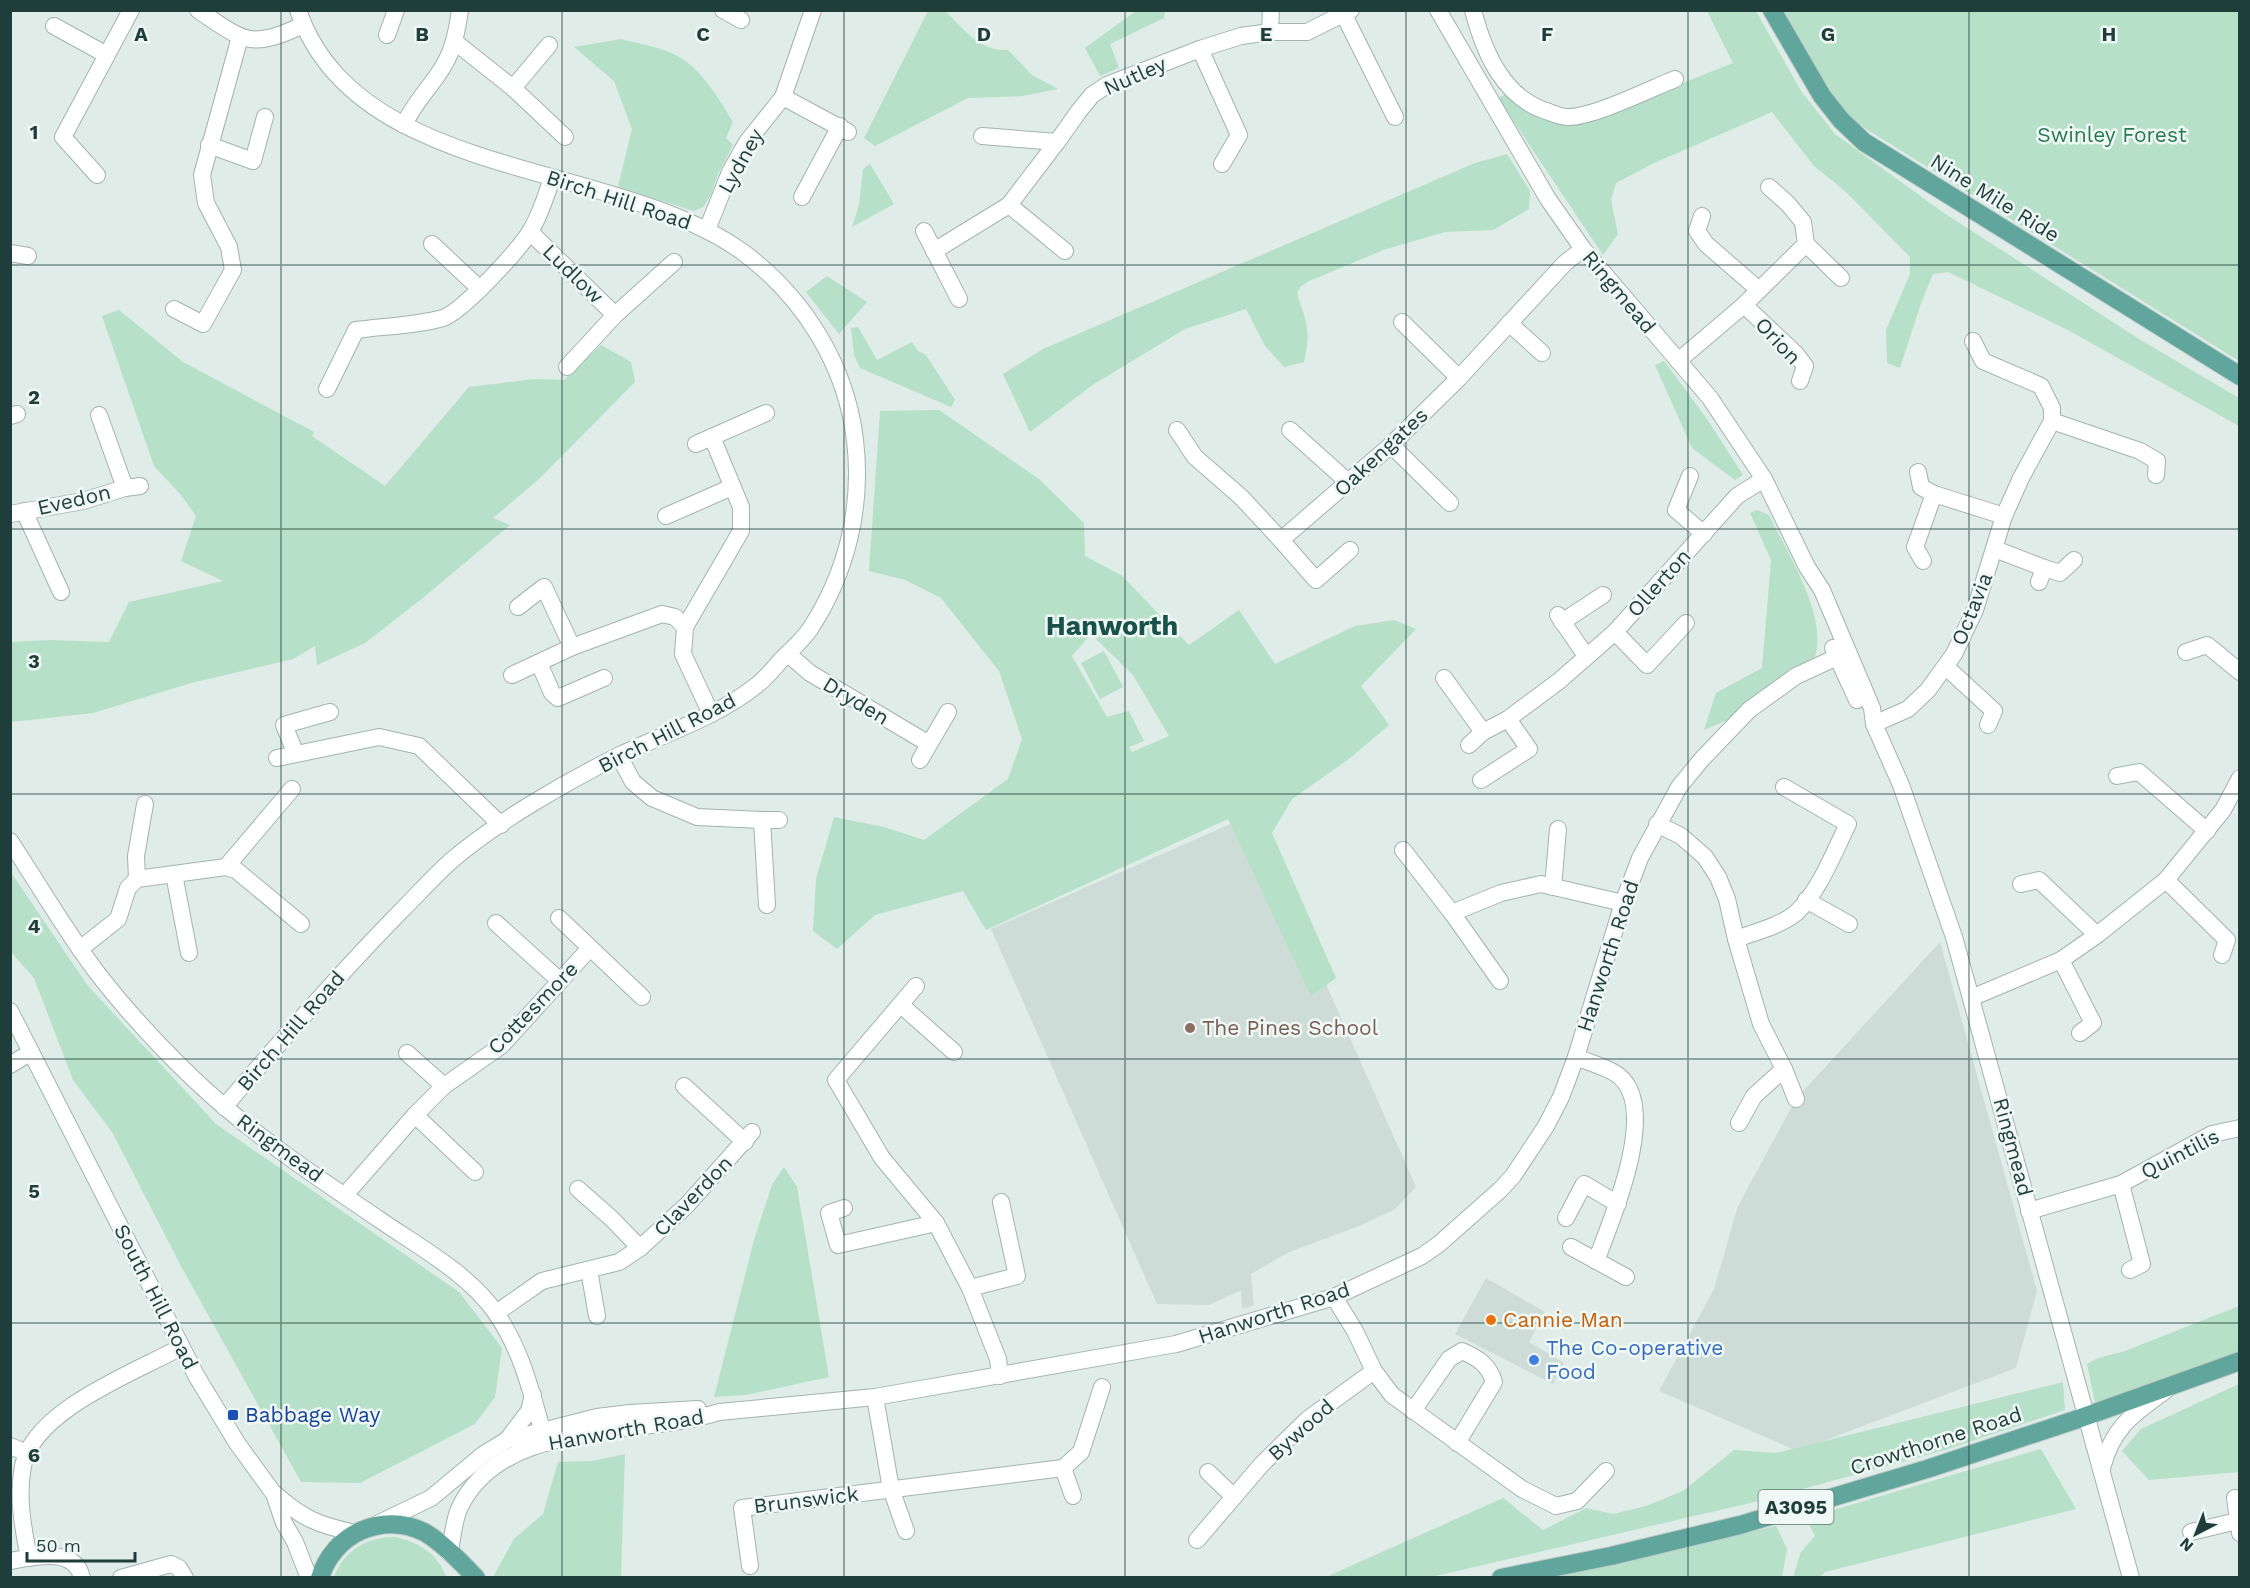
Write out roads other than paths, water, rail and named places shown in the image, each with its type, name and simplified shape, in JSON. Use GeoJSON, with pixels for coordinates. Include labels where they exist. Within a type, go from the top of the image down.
{"type":"FeatureCollection","features":[{"type":"Feature","properties":{"kind":"main road","name":"Nine Mile Ride"},"geometry":{"type":"LineString","coordinates":[[1772,10],[1822,96],[1841,120],[1864,142],[2240,376]]}},
{"type":"Feature","properties":{"kind":"main road","name":"Crowthorne Road"},"geometry":{"type":"LineString","coordinates":[[1501,1578],[1611,1556],[1740,1525],[1927,1469],[2240,1361]]}},
{"type":"Feature","properties":{"kind":"main road"},"geometry":{"type":"LineString","coordinates":[[320,1578],[332,1553],[355,1533],[374,1525],[400,1525],[417,1529],[431,1537],[476,1578]]}},
{"type":"Feature","properties":{"kind":"main road"},"geometry":{"type":"LineString","coordinates":[[449,1553],[455,1578]]}},
{"type":"Feature","properties":{"kind":"street"},"geometry":{"type":"LineString","coordinates":[[98,175],[63,137],[105,54],[131,10]]}},
{"type":"Feature","properties":{"kind":"street"},"geometry":{"type":"LineString","coordinates":[[198,10],[240,37],[259,41],[276,37],[300,18]]}},
{"type":"Feature","properties":{"kind":"street"},"geometry":{"type":"LineString","coordinates":[[387,35],[396,10]]}},
{"type":"Feature","properties":{"kind":"street"},"geometry":{"type":"LineString","coordinates":[[404,125],[423,93],[444,66],[455,42],[460,10]]}},
{"type":"Feature","properties":{"kind":"street"},"geometry":{"type":"LineString","coordinates":[[723,10],[741,20]]}},
{"type":"Feature","properties":{"kind":"street"},"geometry":{"type":"LineString","coordinates":[[1270,32],[1271,10]]}},
{"type":"Feature","properties":{"kind":"street","name":"Ringmead"},"geometry":{"type":"LineString","coordinates":[[1438,10],[1548,199],[1583,249],[1710,398],[1764,479],[1807,567],[1822,590],[1842,654],[1872,708],[1874,724],[1905,796],[1954,938],[2003,1108],[2131,1578]]}},
{"type":"Feature","properties":{"kind":"street"},"geometry":{"type":"LineString","coordinates":[[1473,10],[1479,32],[1492,62],[1511,90],[1538,109],[1567,117],[1596,111],[1652,80],[1675,79]]}},
{"type":"Feature","properties":{"kind":"street","name":"Lydney"},"geometry":{"type":"LineString","coordinates":[[707,230],[730,172],[747,142],[783,97],[807,13]]}},
{"type":"Feature","properties":{"kind":"street","name":"Nutley"},"geometry":{"type":"LineString","coordinates":[[934,251],[1009,205],[1092,95],[1107,85],[1200,49],[1241,36],[1270,32],[1307,32],[1348,13],[1395,117]]}},
{"type":"Feature","properties":{"kind":"street","name":"Birch Hill Road"},"geometry":{"type":"LineString","coordinates":[[224,1107],[365,948],[452,860],[554,791],[619,756],[711,714],[759,684],[808,632],[830,595],[852,536],[858,478],[853,426],[844,391],[829,352],[800,306],[765,270],[726,241],[680,217],[472,153],[404,125],[370,105],[343,83],[316,50],[300,18]]}},
{"type":"Feature","properties":{"kind":"street"},"geometry":{"type":"LineString","coordinates":[[54,26],[105,54]]}},
{"type":"Feature","properties":{"kind":"street"},"geometry":{"type":"LineString","coordinates":[[174,309],[203,324],[233,270],[228,247],[206,203],[202,175],[240,37]]}},
{"type":"Feature","properties":{"kind":"street"},"geometry":{"type":"LineString","coordinates":[[455,42],[513,88],[565,137]]}},
{"type":"Feature","properties":{"kind":"street"},"geometry":{"type":"LineString","coordinates":[[513,88],[549,45]]}},
{"type":"Feature","properties":{"kind":"street"},"geometry":{"type":"LineString","coordinates":[[1200,49],[1239,135],[1222,164]]}},
{"type":"Feature","properties":{"kind":"street"},"geometry":{"type":"LineString","coordinates":[[783,97],[844,129],[802,197]]}},
{"type":"Feature","properties":{"kind":"street"},"geometry":{"type":"LineString","coordinates":[[209,145],[253,160],[265,117]]}},
{"type":"Feature","properties":{"kind":"street"},"geometry":{"type":"LineString","coordinates":[[982,136],[1057,142]]}},
{"type":"Feature","properties":{"kind":"street","name":"Ludlow"},"geometry":{"type":"LineString","coordinates":[[327,389],[356,330],[422,323],[446,317],[468,302],[530,232],[541,212],[552,178]]}},
{"type":"Feature","properties":{"kind":"street"},"geometry":{"type":"LineString","coordinates":[[1769,187],[1793,198],[1803,222],[1806,244],[1841,278]]}},
{"type":"Feature","properties":{"kind":"street"},"geometry":{"type":"LineString","coordinates":[[1009,205],[1065,251]]}},
{"type":"Feature","properties":{"kind":"street","name":"Orion"},"geometry":{"type":"LineString","coordinates":[[1702,216],[1697,231],[1706,244],[1759,290]]}},
{"type":"Feature","properties":{"kind":"street"},"geometry":{"type":"LineString","coordinates":[[924,231],[959,299]]}},
{"type":"Feature","properties":{"kind":"street","name":"Ludlow"},"geometry":{"type":"LineString","coordinates":[[530,232],[615,315]]}},
{"type":"Feature","properties":{"kind":"street"},"geometry":{"type":"LineString","coordinates":[[432,244],[480,289]]}},
{"type":"Feature","properties":{"kind":"street","name":"Orion"},"geometry":{"type":"LineString","coordinates":[[1678,360],[1744,305],[1806,244]]}},
{"type":"Feature","properties":{"kind":"street","name":"Oakengates"},"geometry":{"type":"LineString","coordinates":[[1281,540],[1391,445],[1459,378],[1565,263],[1583,249]]}},
{"type":"Feature","properties":{"kind":"street"},"geometry":{"type":"LineString","coordinates":[[10,253],[28,256]]}},
{"type":"Feature","properties":{"kind":"street","name":"Ludlow"},"geometry":{"type":"LineString","coordinates":[[567,367],[615,315],[674,262]]}},
{"type":"Feature","properties":{"kind":"street","name":"Orion"},"geometry":{"type":"LineString","coordinates":[[1744,305],[1796,354],[1804,366],[1800,381]]}},
{"type":"Feature","properties":{"kind":"street"},"geometry":{"type":"LineString","coordinates":[[1402,322],[1459,378]]}},
{"type":"Feature","properties":{"kind":"street"},"geometry":{"type":"LineString","coordinates":[[1509,323],[1542,353]]}},
{"type":"Feature","properties":{"kind":"street"},"geometry":{"type":"LineString","coordinates":[[1973,341],[1983,361],[2041,386],[2052,408],[2052,421],[2140,451],[2157,461],[2157,476]]}},
{"type":"Feature","properties":{"kind":"street"},"geometry":{"type":"LineString","coordinates":[[696,444],[766,413]]}},
{"type":"Feature","properties":{"kind":"street","name":"Evedon"},"geometry":{"type":"LineString","coordinates":[[61,592],[17,513],[83,501],[132,487],[99,415]]}},
{"type":"Feature","properties":{"kind":"street","name":"Octavia"},"geometry":{"type":"LineString","coordinates":[[1874,724],[1908,709],[1928,690],[1946,667],[1975,610],[2004,516],[2025,470],[2052,421]]}},
{"type":"Feature","properties":{"kind":"street"},"geometry":{"type":"LineString","coordinates":[[1177,430],[1195,457],[1258,513],[1316,580],[1350,550]]}},
{"type":"Feature","properties":{"kind":"street"},"geometry":{"type":"LineString","coordinates":[[1290,430],[1348,482]]}},
{"type":"Feature","properties":{"kind":"street"},"geometry":{"type":"LineString","coordinates":[[711,714],[683,654],[685,627],[741,531],[741,507],[712,437]]}},
{"type":"Feature","properties":{"kind":"street"},"geometry":{"type":"LineString","coordinates":[[1391,445],[1450,502]]}},
{"type":"Feature","properties":{"kind":"street"},"geometry":{"type":"LineString","coordinates":[[1918,472],[1921,487],[1934,494],[2004,516]]}},
{"type":"Feature","properties":{"kind":"street","name":"Ollerton"},"geometry":{"type":"LineString","coordinates":[[1690,476],[1676,510],[1704,534]]}},
{"type":"Feature","properties":{"kind":"street","name":"Ollerton"},"geometry":{"type":"LineString","coordinates":[[1469,745],[1483,732],[1508,719],[1559,681],[1615,632],[1737,496],[1764,479]]}},
{"type":"Feature","properties":{"kind":"street"},"geometry":{"type":"LineString","coordinates":[[666,516],[732,488]]}},
{"type":"Feature","properties":{"kind":"street"},"geometry":{"type":"LineString","coordinates":[[1923,561],[1915,547],[1934,494]]}},
{"type":"Feature","properties":{"kind":"street","name":"Octavia"},"geometry":{"type":"LineString","coordinates":[[1995,549],[2042,575],[2060,573],[2074,560]]}},
{"type":"Feature","properties":{"kind":"street"},"geometry":{"type":"LineString","coordinates":[[518,608],[547,583],[572,647]]}},
{"type":"Feature","properties":{"kind":"street","name":"Ollerton"},"geometry":{"type":"LineString","coordinates":[[1586,656],[1560,618],[1603,595]]}},
{"type":"Feature","properties":{"kind":"street"},"geometry":{"type":"LineString","coordinates":[[512,675],[572,647],[662,614],[675,618],[685,627]]}},
{"type":"Feature","properties":{"kind":"street","name":"Ollerton"},"geometry":{"type":"LineString","coordinates":[[1615,632],[1653,671],[1686,623]]}},
{"type":"Feature","properties":{"kind":"street"},"geometry":{"type":"LineString","coordinates":[[2186,652],[2207,645],[2240,672]]}},
{"type":"Feature","properties":{"kind":"street","name":"Dryden"},"geometry":{"type":"LineString","coordinates":[[788,654],[810,673],[928,744]]}},
{"type":"Feature","properties":{"kind":"street","name":"Hanworth Road"},"geometry":{"type":"LineString","coordinates":[[374,1525],[431,1498],[484,1454],[507,1440],[697,1419],[719,1412],[875,1397],[1176,1344],[1334,1297],[1422,1256],[1439,1244],[1500,1190],[1513,1176],[1546,1126],[1561,1097],[1576,1057],[1623,903],[1640,858],[1679,787],[1749,710],[1796,676],[1842,654]]}},
{"type":"Feature","properties":{"kind":"street"},"geometry":{"type":"LineString","coordinates":[[539,663],[552,693],[558,698],[603,678]]}},
{"type":"Feature","properties":{"kind":"street","name":"Octavia"},"geometry":{"type":"LineString","coordinates":[[1946,667],[1994,711],[1988,725]]}},
{"type":"Feature","properties":{"kind":"street"},"geometry":{"type":"LineString","coordinates":[[1444,678],[1483,732]]}},
{"type":"Feature","properties":{"kind":"street"},"geometry":{"type":"LineString","coordinates":[[295,752],[284,725],[330,712]]}},
{"type":"Feature","properties":{"kind":"street"},"geometry":{"type":"LineString","coordinates":[[920,760],[948,712]]}},
{"type":"Feature","properties":{"kind":"street"},"geometry":{"type":"LineString","coordinates":[[1480,780],[1529,749],[1508,719]]}},
{"type":"Feature","properties":{"kind":"street"},"geometry":{"type":"LineString","coordinates":[[277,758],[295,752],[379,736],[419,746],[501,825]]}},
{"type":"Feature","properties":{"kind":"street"},"geometry":{"type":"LineString","coordinates":[[619,756],[633,782],[652,798],[697,818],[771,820],[767,905]]}},
{"type":"Feature","properties":{"kind":"street"},"geometry":{"type":"LineString","coordinates":[[2117,776],[2139,772],[2207,831]]}},
{"type":"Feature","properties":{"kind":"street"},"geometry":{"type":"LineString","coordinates":[[1971,998],[2061,960],[2097,935],[2166,880],[2223,810],[2240,778]]}},
{"type":"Feature","properties":{"kind":"street"},"geometry":{"type":"LineString","coordinates":[[1736,939],[1767,928],[1795,914],[1821,877],[1848,825],[1784,787]]}},
{"type":"Feature","properties":{"kind":"street"},"geometry":{"type":"LineString","coordinates":[[226,867],[292,789]]}},
{"type":"Feature","properties":{"kind":"street"},"geometry":{"type":"LineString","coordinates":[[137,879],[136,856],[145,804]]}},
{"type":"Feature","properties":{"kind":"street"},"geometry":{"type":"LineString","coordinates":[[1657,824],[1681,836],[1705,857],[1718,876],[1727,899],[1736,939],[1761,1024],[1797,1099]]}},
{"type":"Feature","properties":{"kind":"street"},"geometry":{"type":"LineString","coordinates":[[1553,887],[1558,829]]}},
{"type":"Feature","properties":{"kind":"street","name":"Ringmead"},"geometry":{"type":"LineString","coordinates":[[10,842],[80,949],[134,1018],[224,1107],[302,1166],[459,1276],[488,1302],[519,1356],[534,1394],[544,1436]]}},
{"type":"Feature","properties":{"kind":"street"},"geometry":{"type":"LineString","coordinates":[[1403,850],[1452,913],[1500,981]]}},
{"type":"Feature","properties":{"kind":"street"},"geometry":{"type":"LineString","coordinates":[[80,949],[118,919],[128,888],[137,879],[226,867],[236,870],[301,924]]}},
{"type":"Feature","properties":{"kind":"street"},"geometry":{"type":"LineString","coordinates":[[174,874],[189,953]]}},
{"type":"Feature","properties":{"kind":"street"},"geometry":{"type":"LineString","coordinates":[[2021,884],[2038,880],[2097,935]]}},
{"type":"Feature","properties":{"kind":"street"},"geometry":{"type":"LineString","coordinates":[[2166,880],[2227,940],[2222,954]]}},
{"type":"Feature","properties":{"kind":"street"},"geometry":{"type":"LineString","coordinates":[[1452,913],[1501,893],[1541,884],[1623,903]]}},
{"type":"Feature","properties":{"kind":"street"},"geometry":{"type":"LineString","coordinates":[[1806,900],[1849,924]]}},
{"type":"Feature","properties":{"kind":"street"},"geometry":{"type":"LineString","coordinates":[[559,918],[642,997]]}},
{"type":"Feature","properties":{"kind":"street"},"geometry":{"type":"LineString","coordinates":[[496,922],[560,981]]}},
{"type":"Feature","properties":{"kind":"street","name":"Cottesmore"},"geometry":{"type":"LineString","coordinates":[[345,1195],[415,1114],[444,1086],[501,1046],[590,948]]}},
{"type":"Feature","properties":{"kind":"street"},"geometry":{"type":"LineString","coordinates":[[2061,960],[2093,1023],[2080,1033]]}},
{"type":"Feature","properties":{"kind":"street"},"geometry":{"type":"LineString","coordinates":[[916,986],[901,1005],[833,1075],[882,1158],[936,1223],[970,1288],[998,1359],[1000,1376]]}},
{"type":"Feature","properties":{"kind":"street"},"geometry":{"type":"LineString","coordinates":[[901,1005],[954,1052]]}},
{"type":"Feature","properties":{"kind":"street","name":"South Hill Road"},"geometry":{"type":"LineString","coordinates":[[10,1011],[197,1377],[237,1443],[274,1494],[284,1523],[295,1542],[309,1578]]}},
{"type":"Feature","properties":{"kind":"street"},"geometry":{"type":"LineString","coordinates":[[10,1065],[31,1052]]}},
{"type":"Feature","properties":{"kind":"street"},"geometry":{"type":"LineString","coordinates":[[406,1053],[444,1086]]}},
{"type":"Feature","properties":{"kind":"street"},"geometry":{"type":"LineString","coordinates":[[1576,1057],[1619,1076],[1629,1090],[1635,1107],[1632,1156],[1618,1204],[1596,1261]]}},
{"type":"Feature","properties":{"kind":"street"},"geometry":{"type":"LineString","coordinates":[[1739,1123],[1754,1096],[1784,1069]]}},
{"type":"Feature","properties":{"kind":"street","name":"Claverdon"},"geometry":{"type":"LineString","coordinates":[[496,1313],[542,1281],[619,1262],[640,1248],[687,1205],[748,1137],[684,1086]]}},
{"type":"Feature","properties":{"kind":"street"},"geometry":{"type":"LineString","coordinates":[[415,1114],[475,1172]]}},
{"type":"Feature","properties":{"kind":"street","name":"Quintilis"},"geometry":{"type":"LineString","coordinates":[[2029,1210],[2121,1184],[2212,1134],[2240,1128]]}},
{"type":"Feature","properties":{"kind":"street"},"geometry":{"type":"LineString","coordinates":[[1566,1218],[1584,1184],[1618,1204]]}},
{"type":"Feature","properties":{"kind":"street","name":"Quintilis"},"geometry":{"type":"LineString","coordinates":[[2121,1184],[2142,1264],[2130,1270]]}},
{"type":"Feature","properties":{"kind":"street","name":"Claverdon"},"geometry":{"type":"LineString","coordinates":[[578,1189],[640,1248]]}},
{"type":"Feature","properties":{"kind":"street"},"geometry":{"type":"LineString","coordinates":[[970,1288],[1017,1276],[1002,1202]]}},
{"type":"Feature","properties":{"kind":"street"},"geometry":{"type":"LineString","coordinates":[[844,1208],[829,1213],[837,1245],[936,1223]]}},
{"type":"Feature","properties":{"kind":"street"},"geometry":{"type":"LineString","coordinates":[[1571,1247],[1626,1277]]}},
{"type":"Feature","properties":{"kind":"street"},"geometry":{"type":"LineString","coordinates":[[589,1270],[597,1316]]}},
{"type":"Feature","properties":{"kind":"street"},"geometry":{"type":"LineString","coordinates":[[1334,1297],[1355,1331],[1374,1371],[1392,1395],[1522,1489],[1556,1506],[1576,1501],[1606,1471]]}},
{"type":"Feature","properties":{"kind":"street"},"geometry":{"type":"LineString","coordinates":[[29,1558],[20,1505],[23,1466],[27,1453],[50,1422],[76,1402],[181,1347]]}},
{"type":"Feature","properties":{"kind":"street"},"geometry":{"type":"LineString","coordinates":[[1413,1411],[1449,1359],[1462,1351],[1477,1358],[1490,1370],[1494,1382],[1457,1443]]}},
{"type":"Feature","properties":{"kind":"street","name":"Bywood"},"geometry":{"type":"LineString","coordinates":[[1197,1540],[1262,1464],[1308,1419],[1374,1371]]}},
{"type":"Feature","properties":{"kind":"street"},"geometry":{"type":"LineString","coordinates":[[1073,1496],[1064,1468],[1081,1452],[1102,1387]]}},
{"type":"Feature","properties":{"kind":"street"},"geometry":{"type":"LineString","coordinates":[[2102,1470],[2109,1445],[2118,1431],[2130,1417],[2170,1387]]}},
{"type":"Feature","properties":{"kind":"street"},"geometry":{"type":"LineString","coordinates":[[507,1440],[529,1411],[534,1394]]}},
{"type":"Feature","properties":{"kind":"street"},"geometry":{"type":"LineString","coordinates":[[875,1397],[891,1489],[906,1531]]}},
{"type":"Feature","properties":{"kind":"street","name":"Hanworth Road"},"geometry":{"type":"LineString","coordinates":[[449,1553],[459,1510],[468,1494],[490,1471],[544,1436]]}},
{"type":"Feature","properties":{"kind":"street"},"geometry":{"type":"LineString","coordinates":[[10,1446],[27,1453]]}},
{"type":"Feature","properties":{"kind":"street","name":"Brunswick"},"geometry":{"type":"LineString","coordinates":[[750,1566],[742,1508],[1064,1468]]}},
{"type":"Feature","properties":{"kind":"street"},"geometry":{"type":"LineString","coordinates":[[1208,1472],[1234,1497]]}},
{"type":"Feature","properties":{"kind":"street"},"geometry":{"type":"LineString","coordinates":[[274,1494],[296,1512],[317,1524],[355,1533]]}},
{"type":"Feature","properties":{"kind":"street"},"geometry":{"type":"LineString","coordinates":[[2191,1532],[2238,1527],[2235,1498]]}},
{"type":"Feature","properties":{"kind":"street"},"geometry":{"type":"LineString","coordinates":[[10,1561],[53,1555],[70,1560],[81,1570],[82,1578]]}},
{"type":"Feature","properties":{"kind":"street"},"geometry":{"type":"LineString","coordinates":[[121,1578],[171,1564],[179,1568],[185,1578]]}},
{"type":"Feature","properties":{"kind":"place","name":"The Pines School"},"geometry":{"type":"Point","coordinates":[1190,1028]}},
{"type":"Feature","properties":{"kind":"place","name":"Cannie Man"},"geometry":{"type":"Point","coordinates":[1491,1320]}},
{"type":"Feature","properties":{"kind":"place","name":"The Co-operative Food"},"geometry":{"type":"Point","coordinates":[1534,1360]}},
{"type":"Feature","properties":{"kind":"place","name":"Babbage Way"},"geometry":{"type":"Point","coordinates":[233,1415]}},
{"type":"Feature","properties":{"kind":"district","name":"Hanworth"},"geometry":{"type":"Point","coordinates":[1112,626]}},
{"type":"Feature","properties":{"kind":"park label","name":"Swinley Forest"},"geometry":{"type":"Point","coordinates":[2112,135]}}]}
